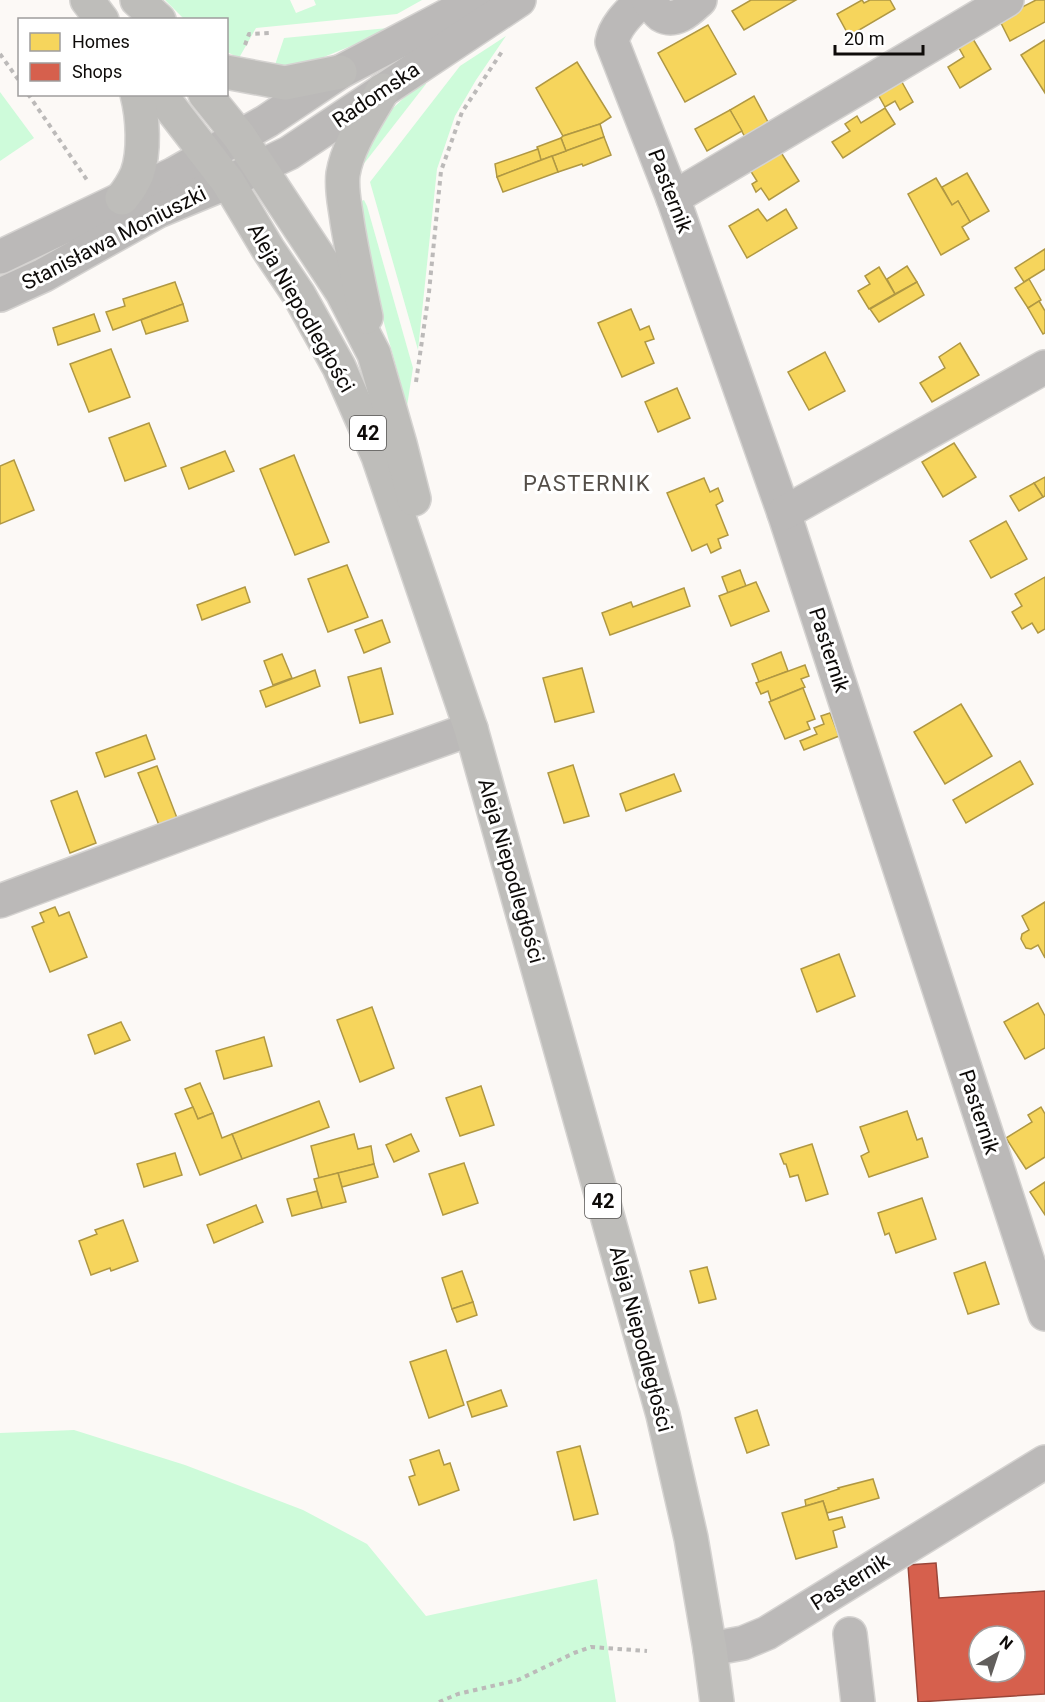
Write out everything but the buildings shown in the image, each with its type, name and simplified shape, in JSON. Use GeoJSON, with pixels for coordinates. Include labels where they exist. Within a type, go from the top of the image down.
{"type":"FeatureCollection","features":[{"type":"Feature","properties":{"kind":"main road"},"geometry":{"type":"LineString","coordinates":[[87,0],[100,18]]}},
{"type":"Feature","properties":{"kind":"main road"},"geometry":{"type":"LineString","coordinates":[[127,0],[141,18]]}},
{"type":"Feature","properties":{"kind":"main road"},"geometry":{"type":"LineString","coordinates":[[137,0],[157,18]]}},
{"type":"Feature","properties":{"kind":"main road"},"geometry":{"type":"LineString","coordinates":[[228,72],[285,83],[340,72]]}},
{"type":"Feature","properties":{"kind":"main road"},"geometry":{"type":"LineString","coordinates":[[374,354],[353,258],[342,190],[343,173],[353,143],[383,90]]}},
{"type":"Feature","properties":{"kind":"main road"},"geometry":{"type":"LineString","coordinates":[[122,198],[138,172],[141,151],[141,107],[138,96]]}},
{"type":"Feature","properties":{"kind":"main road","name":"42"},"geometry":{"type":"LineString","coordinates":[[162,96],[208,155]]}},
{"type":"Feature","properties":{"kind":"main road","name":"42"},"geometry":{"type":"LineString","coordinates":[[207,96],[239,136],[259,166]]}},
{"type":"Feature","properties":{"kind":"main road","name":"Aleja Niepodległości"},"geometry":{"type":"LineString","coordinates":[[208,155],[228,182],[298,295],[339,367],[378,456],[467,717]]}},
{"type":"Feature","properties":{"kind":"main road","name":"Aleja Niepodległości"},"geometry":{"type":"LineString","coordinates":[[259,166],[342,292],[374,354],[400,444],[467,717],[663,1415],[691,1538],[717,1702]]}},
{"type":"Feature","properties":{"kind":"street","name":"Radomska"},"geometry":{"type":"LineString","coordinates":[[208,155],[267,121],[340,72],[477,0]]}},
{"type":"Feature","properties":{"kind":"street","name":"Radomska"},"geometry":{"type":"LineString","coordinates":[[228,182],[289,153],[519,0]]}},
{"type":"Feature","properties":{"kind":"street","name":"Pasternik"},"geometry":{"type":"LineString","coordinates":[[642,0],[618,28],[612,42],[673,198],[784,513],[1045,1314]]}},
{"type":"Feature","properties":{"kind":"street"},"geometry":{"type":"LineString","coordinates":[[648,0],[660,14],[674,17],[685,13],[700,0]]}},
{"type":"Feature","properties":{"kind":"street"},"geometry":{"type":"LineString","coordinates":[[673,198],[1007,0]]}},
{"type":"Feature","properties":{"kind":"street","name":"Stanisława Moniuszki"},"geometry":{"type":"LineString","coordinates":[[0,257],[174,174],[208,155]]}},
{"type":"Feature","properties":{"kind":"street","name":"Stanisława Moniuszki"},"geometry":{"type":"LineString","coordinates":[[0,295],[44,275],[158,211],[228,182]]}},
{"type":"Feature","properties":{"kind":"street"},"geometry":{"type":"LineString","coordinates":[[784,513],[1045,367]]}},
{"type":"Feature","properties":{"kind":"street"},"geometry":{"type":"LineString","coordinates":[[0,901],[261,804],[467,717]]}},
{"type":"Feature","properties":{"kind":"street","name":"Pasternik"},"geometry":{"type":"LineString","coordinates":[[710,1648],[743,1643],[767,1633],[1045,1462]]}},
{"type":"Feature","properties":{"kind":"street"},"geometry":{"type":"LineString","coordinates":[[850,1634],[858,1702]]}},
{"type":"Feature","properties":{"kind":"path"},"geometry":{"type":"LineString","coordinates":[[416,385],[429,292],[441,171],[462,112],[507,43]]}},
{"type":"Feature","properties":{"kind":"path"},"geometry":{"type":"LineString","coordinates":[[0,54],[18,79]]}},
{"type":"Feature","properties":{"kind":"path"},"geometry":{"type":"LineString","coordinates":[[29,96],[88,181]]}},
{"type":"Feature","properties":{"kind":"path"},"geometry":{"type":"LineString","coordinates":[[439,1702],[458,1694],[518,1680],[591,1647],[647,1651]]}},
{"type":"Feature","properties":{"kind":"green space"},"geometry":{"type":"Polygon","coordinates":[[[165,0],[290,0],[296,13],[316,5],[314,0],[422,0],[397,14],[256,28],[239,58],[228,52],[228,18],[183,18],[165,0]]]}},
{"type":"Feature","properties":{"kind":"green space"},"geometry":{"type":"Polygon","coordinates":[[[388,28],[361,42],[309,63],[274,68],[284,38],[388,28]]]}},
{"type":"Feature","properties":{"kind":"green space"},"geometry":{"type":"Polygon","coordinates":[[[506,36],[455,116],[437,169],[418,350],[370,182],[460,66],[506,36]]]}},
{"type":"Feature","properties":{"kind":"green space"},"geometry":{"type":"Polygon","coordinates":[[[423,80],[426,84],[359,170],[376,124],[423,80]]]}},
{"type":"Feature","properties":{"kind":"green space"},"geometry":{"type":"Polygon","coordinates":[[[0,92],[34,138],[0,161],[0,92]]]}},
{"type":"Feature","properties":{"kind":"green space"},"geometry":{"type":"Polygon","coordinates":[[[364,200],[413,368],[407,406],[376,294],[356,203],[364,200]]]}},
{"type":"Feature","properties":{"kind":"green space"},"geometry":{"type":"Polygon","coordinates":[[[74,1430],[185,1465],[303,1510],[367,1544],[426,1616],[597,1579],[616,1702],[0,1702],[0,1433],[74,1430]]]}},
{"type":"Feature","properties":{"kind":"district","name":"PASTERNIK"},"geometry":{"type":"Point","coordinates":[587,483]}}]}
